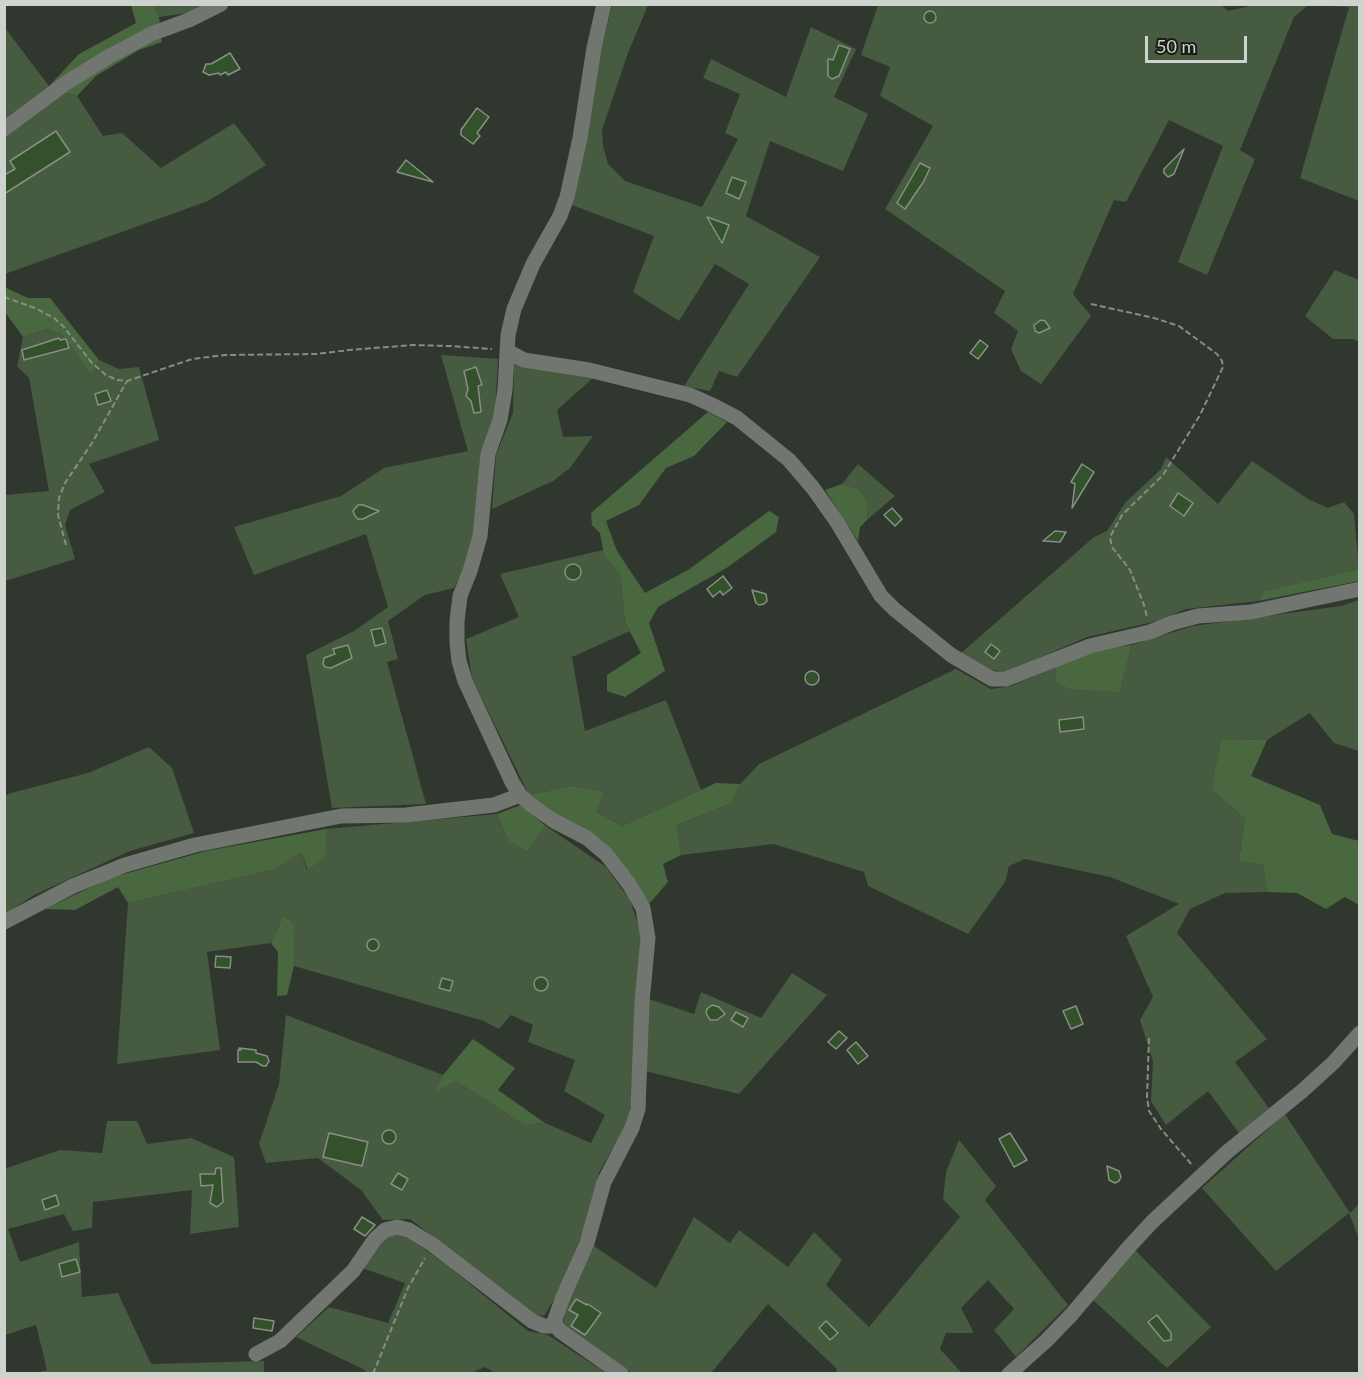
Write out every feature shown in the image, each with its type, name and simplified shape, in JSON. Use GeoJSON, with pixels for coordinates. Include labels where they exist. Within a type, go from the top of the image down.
{"type":"FeatureCollection","features":[{"type":"Feature","properties":{"kind":"street"},"geometry":{"type":"LineString","coordinates":[[4,129],[66,83],[108,57],[152,34],[189,20],[221,4]]}},
{"type":"Feature","properties":{"kind":"street"},"geometry":{"type":"LineString","coordinates":[[556,1326],[557,1312],[587,1243],[604,1182],[632,1128],[638,1109],[642,1002],[648,938],[643,908],[630,884],[607,855],[587,838],[554,821],[530,804],[520,795],[512,782],[465,681],[457,642],[456,621],[460,597],[480,536],[488,454],[500,420],[506,390],[507,351],[514,309],[520,290],[560,216],[567,197],[604,4]]}},
{"type":"Feature","properties":{"kind":"street"},"geometry":{"type":"LineString","coordinates":[[507,351],[524,360],[589,370],[690,395],[737,418],[789,460],[813,488],[837,522],[881,596],[951,655],[992,679],[1006,679],[1090,646],[1150,632],[1198,616],[1251,612],[1359,590]]}},
{"type":"Feature","properties":{"kind":"street"},"geometry":{"type":"LineString","coordinates":[[4,922],[93,877],[124,865],[195,845],[342,816],[406,815],[494,805],[520,795]]}},
{"type":"Feature","properties":{"kind":"street"},"geometry":{"type":"LineString","coordinates":[[1010,1374],[1047,1340],[1128,1248],[1201,1176],[1301,1092],[1333,1063],[1359,1033]]}},
{"type":"Feature","properties":{"kind":"street"},"geometry":{"type":"LineString","coordinates":[[256,1354],[280,1341],[308,1316],[353,1271],[375,1239],[385,1230],[397,1227],[409,1230],[432,1245],[532,1322],[544,1326],[556,1326],[573,1342],[621,1374]]}},
{"type":"Feature","properties":{"kind":"path"},"geometry":{"type":"LineString","coordinates":[[4,297],[35,308],[54,318],[93,363],[106,375],[117,380],[127,381],[192,359],[225,355],[317,354],[413,345],[507,351]]}},
{"type":"Feature","properties":{"kind":"path"},"geometry":{"type":"LineString","coordinates":[[1091,304],[1179,326],[1217,354],[1222,361],[1222,367],[1200,415],[1163,475],[1122,515],[1110,537],[1112,547],[1130,570],[1144,605],[1150,632]]}},
{"type":"Feature","properties":{"kind":"path"},"geometry":{"type":"LineString","coordinates":[[66,545],[58,515],[58,498],[127,381]]}},
{"type":"Feature","properties":{"kind":"path"},"geometry":{"type":"LineString","coordinates":[[1149,1038],[1147,1097],[1149,1111],[1161,1129],[1201,1176]]}},
{"type":"Feature","properties":{"kind":"path"},"geometry":{"type":"LineString","coordinates":[[373,1374],[408,1288],[432,1245]]}},
{"type":"Feature","properties":{"kind":"green space"},"geometry":{"type":"Polygon","coordinates":[[[1220,4],[1228,11],[1255,5],[1308,5],[1294,17],[1240,150],[1255,159],[1207,275],[1178,262],[1223,146],[1169,120],[1126,202],[1114,200],[1073,294],[1091,316],[1041,384],[1021,371],[1011,349],[1018,331],[994,313],[1005,291],[885,209],[933,126],[880,96],[890,67],[861,55],[878,5],[1220,4]]]}},
{"type":"Feature","properties":{"kind":"green space"},"geometry":{"type":"Polygon","coordinates":[[[131,5],[154,5],[159,17],[162,42],[139,50],[96,76],[77,96],[49,86],[79,54],[136,23],[131,5]]]}},
{"type":"Feature","properties":{"kind":"green space"},"geometry":{"type":"Polygon","coordinates":[[[154,5],[202,5],[189,13],[159,17],[154,5]]]}},
{"type":"Feature","properties":{"kind":"green space"},"geometry":{"type":"Polygon","coordinates":[[[612,5],[648,5],[628,53],[602,130],[608,164],[625,181],[702,207],[738,139],[725,133],[740,94],[703,78],[711,59],[786,97],[811,27],[856,49],[834,97],[868,114],[843,171],[770,141],[746,216],[820,257],[737,377],[719,371],[710,391],[684,386],[749,284],[715,264],[679,321],[633,292],[654,236],[572,205],[591,91],[612,5]]]}},
{"type":"Feature","properties":{"kind":"green space"},"geometry":{"type":"Polygon","coordinates":[[[1318,5],[1359,5],[1359,201],[1300,178],[1349,7],[1318,5]]]}},
{"type":"Feature","properties":{"kind":"green space"},"geometry":{"type":"Polygon","coordinates":[[[5,28],[49,86],[77,96],[103,136],[122,133],[161,168],[234,123],[266,165],[208,201],[5,274],[5,28]]]}},
{"type":"Feature","properties":{"kind":"green space"},"geometry":{"type":"Polygon","coordinates":[[[1335,270],[1359,280],[1359,342],[1354,339],[1333,339],[1305,316],[1335,270]]]}},
{"type":"Feature","properties":{"kind":"green space"},"geometry":{"type":"Polygon","coordinates":[[[4,287],[28,298],[50,298],[99,360],[91,375],[62,334],[47,329],[23,337],[5,312],[4,287]]]}},
{"type":"Feature","properties":{"kind":"green space"},"geometry":{"type":"Polygon","coordinates":[[[47,329],[62,334],[91,375],[99,360],[119,369],[139,367],[159,440],[89,464],[105,492],[70,510],[65,525],[75,559],[5,581],[5,495],[49,491],[29,378],[17,366],[23,337],[47,329]]]}},
{"type":"Feature","properties":{"kind":"green space"},"geometry":{"type":"Polygon","coordinates":[[[441,355],[498,359],[495,413],[468,562],[454,588],[425,595],[388,621],[398,659],[387,662],[426,804],[332,808],[306,655],[354,631],[388,607],[366,534],[254,575],[234,527],[341,496],[384,468],[468,451],[441,355]]]}},
{"type":"Feature","properties":{"kind":"green space"},"geometry":{"type":"Polygon","coordinates":[[[514,362],[594,377],[557,410],[563,437],[593,436],[570,468],[553,481],[492,509],[496,455],[513,413],[514,362]]]}},
{"type":"Feature","properties":{"kind":"green space"},"geometry":{"type":"Polygon","coordinates":[[[708,412],[727,422],[694,456],[666,468],[639,505],[606,521],[617,551],[645,593],[688,570],[769,511],[779,517],[776,532],[728,567],[658,607],[649,623],[665,671],[625,697],[607,691],[607,675],[641,653],[625,622],[620,575],[604,556],[600,533],[592,525],[591,513],[708,412]]]}},
{"type":"Feature","properties":{"kind":"green space"},"geometry":{"type":"Polygon","coordinates":[[[1166,457],[1218,504],[1252,461],[1308,499],[1328,508],[1344,502],[1354,514],[1359,569],[1264,591],[1258,601],[1186,609],[1157,621],[1087,637],[1007,672],[989,670],[961,653],[1094,537],[1107,531],[1125,503],[1161,469],[1166,457]]]}},
{"type":"Feature","properties":{"kind":"green space"},"geometry":{"type":"Polygon","coordinates":[[[858,464],[895,496],[867,520],[868,504],[842,484],[858,464]]]}},
{"type":"Feature","properties":{"kind":"green space"},"geometry":{"type":"Polygon","coordinates":[[[842,484],[859,490],[868,504],[867,520],[860,527],[858,541],[825,490],[842,484]]]}},
{"type":"Feature","properties":{"kind":"green space"},"geometry":{"type":"Polygon","coordinates":[[[603,550],[604,556],[620,575],[625,622],[630,631],[572,657],[585,731],[666,700],[701,790],[622,826],[597,812],[604,791],[571,786],[529,795],[472,678],[466,639],[519,617],[500,574],[603,550]]]}},
{"type":"Feature","properties":{"kind":"green space"},"geometry":{"type":"Polygon","coordinates":[[[1359,569],[1359,581],[1258,601],[1264,591],[1359,569]]]}},
{"type":"Feature","properties":{"kind":"green space"},"geometry":{"type":"Polygon","coordinates":[[[1359,600],[1359,751],[1334,743],[1310,713],[1267,740],[1221,739],[1211,789],[1245,819],[1239,859],[1263,865],[1267,892],[1225,893],[1190,909],[1177,933],[1267,1039],[1235,1062],[1269,1108],[1239,1133],[1208,1091],[1166,1125],[1151,1101],[1153,1061],[1140,1020],[1153,997],[1126,936],[1179,904],[1110,877],[1025,859],[1009,866],[1005,882],[968,934],[868,886],[864,872],[774,844],[681,855],[677,825],[732,803],[740,784],[759,764],[956,669],[991,689],[1011,686],[1056,667],[1120,692],[1132,645],[1193,626],[1341,606],[1359,600]]]}},
{"type":"Feature","properties":{"kind":"green space"},"geometry":{"type":"Polygon","coordinates":[[[1132,645],[1120,692],[1070,689],[1056,682],[1056,667],[1092,651],[1132,645]]]}},
{"type":"Feature","properties":{"kind":"green space"},"geometry":{"type":"Polygon","coordinates":[[[1221,739],[1267,740],[1251,776],[1320,805],[1332,834],[1359,841],[1359,905],[1345,897],[1326,909],[1297,893],[1267,892],[1263,865],[1239,860],[1245,819],[1211,789],[1221,739]]]}},
{"type":"Feature","properties":{"kind":"green space"},"geometry":{"type":"Polygon","coordinates":[[[149,747],[172,768],[194,833],[130,851],[34,895],[5,914],[5,796],[88,773],[149,747]]]}},
{"type":"Feature","properties":{"kind":"green space"},"geometry":{"type":"Polygon","coordinates":[[[716,783],[740,784],[732,803],[677,825],[681,855],[663,864],[668,882],[648,905],[556,816],[529,795],[571,786],[604,791],[597,812],[622,826],[716,783]]]}},
{"type":"Feature","properties":{"kind":"green space"},"geometry":{"type":"Polygon","coordinates":[[[521,805],[546,826],[527,851],[509,842],[497,814],[521,805]]]}},
{"type":"Feature","properties":{"kind":"green space"},"geometry":{"type":"Polygon","coordinates":[[[497,814],[509,842],[527,851],[546,826],[606,867],[630,900],[641,933],[631,1103],[626,1126],[599,1172],[585,1227],[558,1293],[544,1316],[533,1314],[410,1219],[383,1220],[361,1190],[318,1158],[266,1163],[259,1144],[279,1084],[286,1015],[443,1075],[436,1092],[456,1081],[524,1125],[545,1123],[591,1143],[605,1115],[564,1091],[575,1060],[528,1042],[533,1025],[511,1015],[499,1029],[484,1021],[294,966],[295,924],[283,916],[271,943],[207,952],[220,1050],[117,1064],[128,903],[277,869],[301,852],[307,870],[327,855],[326,829],[497,814]]]}},
{"type":"Feature","properties":{"kind":"green space"},"geometry":{"type":"Polygon","coordinates":[[[326,829],[327,855],[308,870],[301,852],[277,869],[128,903],[118,887],[75,910],[45,909],[110,878],[206,851],[326,829]]]}},
{"type":"Feature","properties":{"kind":"green space"},"geometry":{"type":"Polygon","coordinates":[[[283,916],[295,924],[294,966],[287,995],[277,996],[278,952],[271,943],[283,916]]]}},
{"type":"Feature","properties":{"kind":"green space"},"geometry":{"type":"Polygon","coordinates":[[[792,973],[827,995],[739,1094],[645,1071],[649,999],[694,1014],[701,992],[761,1018],[792,973]]]}},
{"type":"Feature","properties":{"kind":"green space"},"geometry":{"type":"Polygon","coordinates":[[[473,1039],[515,1068],[498,1090],[545,1123],[524,1125],[456,1081],[435,1093],[443,1075],[473,1039]]]}},
{"type":"Feature","properties":{"kind":"green space"},"geometry":{"type":"Polygon","coordinates":[[[1285,1114],[1350,1213],[1359,1204],[1359,1239],[1349,1213],[1276,1271],[1202,1188],[1285,1114]]]}},
{"type":"Feature","properties":{"kind":"green space"},"geometry":{"type":"Polygon","coordinates":[[[107,1121],[137,1121],[147,1144],[191,1138],[234,1157],[239,1227],[190,1234],[192,1190],[93,1202],[92,1228],[73,1231],[64,1214],[8,1229],[20,1262],[79,1242],[82,1297],[118,1293],[151,1364],[264,1361],[264,1373],[37,1373],[47,1370],[36,1325],[5,1335],[4,1169],[60,1150],[102,1153],[107,1121]]]}},
{"type":"Feature","properties":{"kind":"green space"},"geometry":{"type":"Polygon","coordinates":[[[959,1140],[996,1186],[985,1200],[1068,1305],[1016,1357],[994,1330],[1014,1309],[988,1280],[961,1308],[974,1333],[946,1333],[940,1349],[963,1374],[835,1373],[837,1369],[768,1304],[711,1373],[632,1373],[563,1324],[565,1305],[594,1246],[656,1288],[694,1217],[730,1243],[739,1230],[788,1267],[814,1232],[842,1260],[826,1285],[869,1327],[960,1217],[943,1199],[946,1172],[959,1140]]]}},
{"type":"Feature","properties":{"kind":"green space"},"geometry":{"type":"Polygon","coordinates":[[[403,1234],[444,1263],[528,1331],[548,1335],[606,1373],[495,1373],[485,1367],[471,1373],[364,1373],[365,1370],[296,1337],[329,1307],[388,1323],[405,1283],[362,1268],[378,1243],[389,1235],[403,1234]]]}},
{"type":"Feature","properties":{"kind":"green space"},"geometry":{"type":"Polygon","coordinates":[[[1135,1250],[1211,1327],[1167,1368],[1092,1299],[1135,1250]]]}},
{"type":"Feature","properties":{"kind":"building"},"geometry":{"type":"Polygon","coordinates":[[[932,11],[936,17],[932,23],[928,23],[924,15],[932,11]]]}},
{"type":"Feature","properties":{"kind":"building"},"geometry":{"type":"Polygon","coordinates":[[[839,45],[850,49],[839,76],[832,79],[828,76],[828,59],[833,60],[839,45]]]}},
{"type":"Feature","properties":{"kind":"building"},"geometry":{"type":"Polygon","coordinates":[[[230,53],[240,69],[228,75],[226,72],[220,75],[219,73],[209,75],[203,72],[206,64],[211,64],[230,53]]]}},
{"type":"Feature","properties":{"kind":"building"},"geometry":{"type":"Polygon","coordinates":[[[477,108],[489,117],[477,133],[480,136],[473,144],[461,135],[461,130],[477,108]]]}},
{"type":"Feature","properties":{"kind":"building"},"geometry":{"type":"Polygon","coordinates":[[[56,131],[70,152],[4,194],[4,175],[15,169],[10,161],[56,131]]]}},
{"type":"Feature","properties":{"kind":"building"},"geometry":{"type":"Polygon","coordinates":[[[1184,149],[1174,174],[1168,177],[1164,169],[1184,149]]]}},
{"type":"Feature","properties":{"kind":"building"},"geometry":{"type":"Polygon","coordinates":[[[406,160],[433,182],[397,172],[406,160]]]}},
{"type":"Feature","properties":{"kind":"building"},"geometry":{"type":"Polygon","coordinates":[[[920,163],[930,168],[905,209],[897,203],[920,163]]]}},
{"type":"Feature","properties":{"kind":"building"},"geometry":{"type":"Polygon","coordinates":[[[732,177],[746,182],[739,199],[726,193],[732,177]]]}},
{"type":"Feature","properties":{"kind":"building"},"geometry":{"type":"Polygon","coordinates":[[[707,217],[729,225],[722,243],[707,217]]]}},
{"type":"Feature","properties":{"kind":"building"},"geometry":{"type":"Polygon","coordinates":[[[1041,320],[1045,321],[1050,328],[1039,333],[1035,331],[1034,325],[1041,320]]]}},
{"type":"Feature","properties":{"kind":"building"},"geometry":{"type":"Polygon","coordinates":[[[59,338],[60,340],[66,339],[69,348],[24,360],[22,350],[59,338]]]}},
{"type":"Feature","properties":{"kind":"building"},"geometry":{"type":"Polygon","coordinates":[[[980,340],[988,346],[978,359],[970,353],[980,340]]]}},
{"type":"Feature","properties":{"kind":"building"},"geometry":{"type":"Polygon","coordinates":[[[476,367],[482,385],[478,386],[481,412],[474,413],[471,401],[466,396],[468,389],[464,371],[476,367]]]}},
{"type":"Feature","properties":{"kind":"building"},"geometry":{"type":"Polygon","coordinates":[[[107,390],[111,401],[98,405],[95,394],[107,390]]]}},
{"type":"Feature","properties":{"kind":"building"},"geometry":{"type":"Polygon","coordinates":[[[1082,464],[1094,472],[1072,508],[1075,484],[1071,482],[1082,464]]]}},
{"type":"Feature","properties":{"kind":"building"},"geometry":{"type":"Polygon","coordinates":[[[1178,493],[1193,503],[1184,516],[1170,506],[1178,493]]]}},
{"type":"Feature","properties":{"kind":"building"},"geometry":{"type":"Polygon","coordinates":[[[358,505],[379,511],[358,519],[353,511],[358,505]]]}},
{"type":"Feature","properties":{"kind":"building"},"geometry":{"type":"Polygon","coordinates":[[[892,508],[902,519],[895,526],[884,515],[892,508]]]}},
{"type":"Feature","properties":{"kind":"building"},"geometry":{"type":"Polygon","coordinates":[[[1055,531],[1066,532],[1060,542],[1043,541],[1055,531]]]}},
{"type":"Feature","properties":{"kind":"building"},"geometry":{"type":"Polygon","coordinates":[[[573,564],[581,572],[573,580],[565,572],[573,564]]]}},
{"type":"Feature","properties":{"kind":"building"},"geometry":{"type":"Polygon","coordinates":[[[723,576],[732,588],[723,595],[720,591],[713,597],[707,589],[723,576]]]}},
{"type":"Feature","properties":{"kind":"building"},"geometry":{"type":"Polygon","coordinates":[[[752,590],[766,594],[767,601],[759,605],[756,603],[752,590]]]}},
{"type":"Feature","properties":{"kind":"building"},"geometry":{"type":"Polygon","coordinates":[[[382,628],[386,643],[375,646],[371,630],[382,628]]]}},
{"type":"Feature","properties":{"kind":"building"},"geometry":{"type":"Polygon","coordinates":[[[991,644],[1000,651],[994,659],[985,652],[991,644]]]}},
{"type":"Feature","properties":{"kind":"building"},"geometry":{"type":"Polygon","coordinates":[[[348,645],[352,658],[331,668],[325,667],[324,658],[335,654],[333,649],[348,645]]]}},
{"type":"Feature","properties":{"kind":"building"},"geometry":{"type":"Polygon","coordinates":[[[812,671],[817,673],[819,678],[817,683],[812,685],[807,683],[805,678],[807,673],[812,671]]]}},
{"type":"Feature","properties":{"kind":"building"},"geometry":{"type":"Polygon","coordinates":[[[1083,717],[1084,729],[1060,732],[1059,720],[1083,717]]]}},
{"type":"Feature","properties":{"kind":"building"},"geometry":{"type":"Polygon","coordinates":[[[375,939],[379,945],[375,951],[371,951],[367,943],[375,939]]]}},
{"type":"Feature","properties":{"kind":"building"},"geometry":{"type":"Polygon","coordinates":[[[216,956],[231,957],[230,968],[215,967],[216,956]]]}},
{"type":"Feature","properties":{"kind":"building"},"geometry":{"type":"Polygon","coordinates":[[[541,977],[546,979],[548,984],[546,989],[541,991],[536,989],[534,984],[536,979],[541,977]]]}},
{"type":"Feature","properties":{"kind":"building"},"geometry":{"type":"Polygon","coordinates":[[[442,978],[453,981],[450,991],[439,988],[442,978]]]}},
{"type":"Feature","properties":{"kind":"building"},"geometry":{"type":"Polygon","coordinates":[[[712,1005],[719,1007],[725,1014],[717,1020],[710,1020],[706,1013],[712,1005]]]}},
{"type":"Feature","properties":{"kind":"building"},"geometry":{"type":"Polygon","coordinates":[[[1076,1006],[1083,1024],[1071,1029],[1063,1011],[1076,1006]]]}},
{"type":"Feature","properties":{"kind":"building"},"geometry":{"type":"Polygon","coordinates":[[[736,1012],[748,1018],[743,1027],[731,1020],[736,1012]]]}},
{"type":"Feature","properties":{"kind":"building"},"geometry":{"type":"Polygon","coordinates":[[[839,1031],[847,1038],[836,1049],[828,1042],[839,1031]]]}},
{"type":"Feature","properties":{"kind":"building"},"geometry":{"type":"Polygon","coordinates":[[[856,1042],[868,1056],[858,1064],[847,1050],[856,1042]]]}},
{"type":"Feature","properties":{"kind":"building"},"geometry":{"type":"Polygon","coordinates":[[[239,1048],[256,1050],[256,1053],[267,1056],[269,1061],[266,1066],[256,1062],[238,1062],[238,1050],[241,1050],[239,1048]]]}},
{"type":"Feature","properties":{"kind":"building"},"geometry":{"type":"Polygon","coordinates":[[[389,1130],[394,1132],[396,1137],[394,1142],[389,1144],[384,1142],[382,1137],[384,1132],[389,1130]]]}},
{"type":"Feature","properties":{"kind":"building"},"geometry":{"type":"Polygon","coordinates":[[[329,1133],[368,1142],[362,1166],[323,1157],[329,1133]]]}},
{"type":"Feature","properties":{"kind":"building"},"geometry":{"type":"Polygon","coordinates":[[[1010,1133],[1027,1160],[1014,1167],[999,1139],[1010,1133]]]}},
{"type":"Feature","properties":{"kind":"building"},"geometry":{"type":"Polygon","coordinates":[[[1107,1166],[1119,1171],[1121,1177],[1119,1181],[1115,1183],[1109,1180],[1107,1166]]]}},
{"type":"Feature","properties":{"kind":"building"},"geometry":{"type":"Polygon","coordinates":[[[216,1168],[221,1168],[223,1202],[217,1207],[210,1203],[213,1185],[201,1186],[200,1174],[215,1174],[216,1168]]]}},
{"type":"Feature","properties":{"kind":"building"},"geometry":{"type":"Polygon","coordinates":[[[398,1173],[408,1179],[402,1190],[391,1184],[398,1173]]]}},
{"type":"Feature","properties":{"kind":"building"},"geometry":{"type":"Polygon","coordinates":[[[56,1195],[59,1205],[45,1210],[42,1200],[56,1195]]]}},
{"type":"Feature","properties":{"kind":"building"},"geometry":{"type":"Polygon","coordinates":[[[362,1217],[375,1225],[365,1236],[354,1229],[362,1217]]]}},
{"type":"Feature","properties":{"kind":"building"},"geometry":{"type":"Polygon","coordinates":[[[76,1259],[80,1272],[62,1277],[59,1264],[76,1259]]]}},
{"type":"Feature","properties":{"kind":"building"},"geometry":{"type":"Polygon","coordinates":[[[576,1299],[601,1313],[585,1335],[571,1326],[578,1315],[569,1310],[576,1299]]]}},
{"type":"Feature","properties":{"kind":"building"},"geometry":{"type":"Polygon","coordinates":[[[1157,1315],[1171,1333],[1171,1340],[1164,1341],[1148,1322],[1157,1315]]]}},
{"type":"Feature","properties":{"kind":"building"},"geometry":{"type":"Polygon","coordinates":[[[254,1318],[274,1321],[272,1331],[253,1328],[254,1318]]]}},
{"type":"Feature","properties":{"kind":"building"},"geometry":{"type":"Polygon","coordinates":[[[826,1321],[838,1333],[830,1340],[819,1328],[826,1321]]]}}]}
